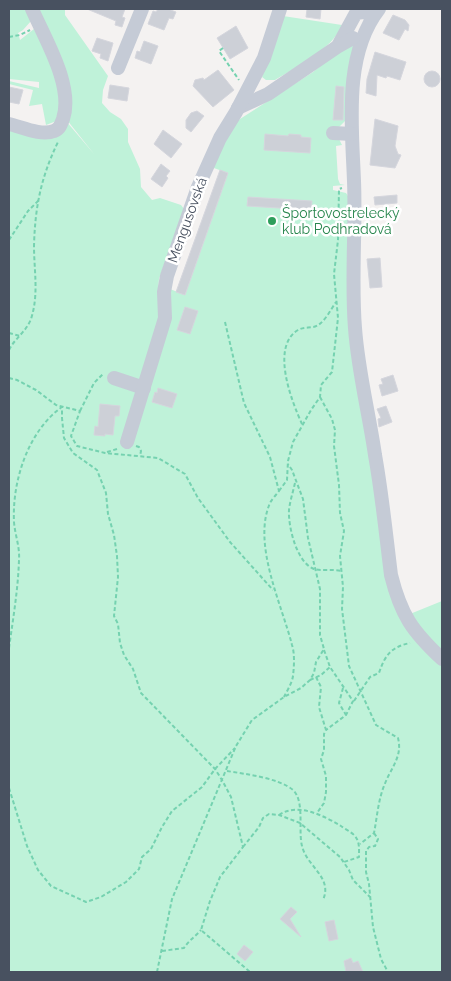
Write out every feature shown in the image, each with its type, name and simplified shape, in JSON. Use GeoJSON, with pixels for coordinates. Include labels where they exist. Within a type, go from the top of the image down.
{"type":"FeatureCollection","features":[{"type":"Feature","properties":{"kind":"street"},"geometry":{"type":"LineString","coordinates":[[118,68],[142,9]]}},
{"type":"Feature","properties":{"kind":"street","name":"Mengusovská"},"geometry":{"type":"LineString","coordinates":[[129,443],[165,318],[164,292],[167,276],[198,187],[220,138],[264,58],[280,9]]}},
{"type":"Feature","properties":{"kind":"street"},"geometry":{"type":"LineString","coordinates":[[9,124],[49,133],[57,130],[64,116],[64,91],[60,74],[34,15]]}},
{"type":"Feature","properties":{"kind":"street"},"geometry":{"type":"LineString","coordinates":[[238,108],[276,88],[337,47],[360,20]]}},
{"type":"Feature","properties":{"kind":"street"},"geometry":{"type":"LineString","coordinates":[[360,20],[351,118],[354,182],[353,282],[356,345],[376,456],[391,574],[399,604],[414,630],[442,659]]}},
{"type":"Feature","properties":{"kind":"street"},"geometry":{"type":"LineString","coordinates":[[254,77],[260,86],[269,89],[276,88]]}},
{"type":"Feature","properties":{"kind":"street"},"geometry":{"type":"LineString","coordinates":[[333,133],[352,134]]}},
{"type":"Feature","properties":{"kind":"street"},"geometry":{"type":"LineString","coordinates":[[116,379],[144,388]]}},
{"type":"Feature","properties":{"kind":"path"},"geometry":{"type":"LineString","coordinates":[[9,37],[20,35],[30,29],[34,15]]}},
{"type":"Feature","properties":{"kind":"path"},"geometry":{"type":"LineString","coordinates":[[223,48],[219,51],[247,91]]}},
{"type":"Feature","properties":{"kind":"path"},"geometry":{"type":"LineString","coordinates":[[9,350],[27,327],[35,301],[37,280],[34,249],[40,186],[46,166],[58,140],[57,130]]}},
{"type":"Feature","properties":{"kind":"path"},"geometry":{"type":"LineString","coordinates":[[284,698],[293,678],[293,647],[274,591],[265,544],[266,515],[270,501],[287,480],[288,464],[293,442],[320,397],[321,385],[332,372],[338,318],[334,274],[338,240],[339,188],[347,188],[354,182]]}},
{"type":"Feature","properties":{"kind":"path"},"geometry":{"type":"LineString","coordinates":[[9,240],[28,211],[39,200]]}},
{"type":"Feature","properties":{"kind":"path"},"geometry":{"type":"LineString","coordinates":[[303,425],[286,384],[285,349],[287,342],[298,330],[315,327],[322,323],[336,302]]}},
{"type":"Feature","properties":{"kind":"path"},"geometry":{"type":"LineString","coordinates":[[225,322],[244,403],[270,457],[279,491]]}},
{"type":"Feature","properties":{"kind":"path"},"geometry":{"type":"LineString","coordinates":[[9,333],[20,336]]}},
{"type":"Feature","properties":{"kind":"path"},"geometry":{"type":"LineString","coordinates":[[116,379],[113,375],[102,374],[94,383],[80,411],[71,436],[77,446],[105,453],[158,458],[185,474],[198,498],[230,542],[274,591]]}},
{"type":"Feature","properties":{"kind":"path"},"geometry":{"type":"LineString","coordinates":[[9,378],[36,390],[56,405],[80,411]]}},
{"type":"Feature","properties":{"kind":"path"},"geometry":{"type":"LineString","coordinates":[[320,397],[332,418],[334,430],[340,513],[344,531],[340,556],[343,587],[342,609],[349,666],[376,725],[398,738],[400,745],[398,756],[380,797],[374,833],[360,844]]}},
{"type":"Feature","properties":{"kind":"path"},"geometry":{"type":"LineString","coordinates":[[9,648],[19,557],[14,522],[15,493],[20,474],[36,436],[52,414],[62,406]]}},
{"type":"Feature","properties":{"kind":"path"},"geometry":{"type":"LineString","coordinates":[[62,406],[64,438],[74,454],[97,470],[106,493],[108,514],[117,556],[118,577],[114,616],[118,624],[120,643],[124,654],[133,669],[141,694],[215,769],[222,780],[231,797],[243,847]]}},
{"type":"Feature","properties":{"kind":"path"},"geometry":{"type":"LineString","coordinates":[[105,453],[129,443],[139,447],[141,451],[140,456]]}},
{"type":"Feature","properties":{"kind":"path"},"geometry":{"type":"LineString","coordinates":[[288,464],[303,499],[308,538],[320,589],[320,635],[330,667],[353,701]]}},
{"type":"Feature","properties":{"kind":"path"},"geometry":{"type":"LineString","coordinates":[[295,481],[289,511],[294,543],[304,562],[315,569],[332,568],[342,570]]}},
{"type":"Feature","properties":{"kind":"path"},"geometry":{"type":"LineString","coordinates":[[317,813],[324,804],[326,792],[326,776],[321,759],[326,730],[346,715],[353,701],[370,677],[379,673],[384,658],[398,646],[422,640]]}},
{"type":"Feature","properties":{"kind":"path"},"geometry":{"type":"LineString","coordinates":[[310,680],[314,673],[316,662],[324,649]]}},
{"type":"Feature","properties":{"kind":"path"},"geometry":{"type":"LineString","coordinates":[[9,788],[27,846],[38,870],[51,886],[86,902],[101,897],[126,882],[138,870],[142,857],[151,850],[162,826],[172,811],[202,787],[236,746],[252,720],[310,680],[321,675],[330,667]]}},
{"type":"Feature","properties":{"kind":"path"},"geometry":{"type":"LineString","coordinates":[[316,677],[321,687],[319,707],[326,730]]}},
{"type":"Feature","properties":{"kind":"path"},"geometry":{"type":"LineString","coordinates":[[344,688],[338,703],[346,715]]}},
{"type":"Feature","properties":{"kind":"path"},"geometry":{"type":"LineString","coordinates":[[156,972],[172,899],[236,746]]}},
{"type":"Feature","properties":{"kind":"path"},"geometry":{"type":"LineString","coordinates":[[227,771],[251,775],[291,788],[296,793],[300,804],[302,848],[306,857],[325,882],[327,891],[323,900]]}},
{"type":"Feature","properties":{"kind":"path"},"geometry":{"type":"LineString","coordinates":[[279,815],[284,811],[300,810],[317,813],[354,835],[360,844],[359,857],[344,862]]}},
{"type":"Feature","properties":{"kind":"path"},"geometry":{"type":"LineString","coordinates":[[161,952],[184,948],[189,940],[195,937],[201,930],[220,877],[259,827],[263,818],[269,814],[279,815],[300,823],[340,857],[353,880],[370,897]]}},
{"type":"Feature","properties":{"kind":"path"},"geometry":{"type":"LineString","coordinates":[[374,833],[378,839],[374,846],[366,850],[366,872],[373,927],[381,959],[388,972]]}},
{"type":"Feature","properties":{"kind":"path"},"geometry":{"type":"LineString","coordinates":[[201,930],[250,972]]}},
{"type":"Feature","properties":{"kind":"green space"},"geometry":{"type":"Polygon","coordinates":[[[9,9],[27,9],[31,21],[18,33],[20,40],[34,29],[59,76],[59,120],[46,125],[42,104],[29,106],[33,90],[9,84],[9,81],[39,88],[39,82],[9,79],[9,9]]]}},
{"type":"Feature","properties":{"kind":"green space"},"geometry":{"type":"Polygon","coordinates":[[[36,9],[65,9],[65,15],[108,76],[103,90],[102,103],[110,112],[121,119],[128,129],[128,142],[140,169],[141,187],[152,200],[160,198],[181,205],[184,209],[159,279],[158,290],[170,289],[185,295],[228,173],[211,167],[232,126],[313,72],[348,43],[354,46],[345,121],[338,128],[339,139],[342,145],[336,146],[338,179],[340,184],[345,185],[333,186],[333,190],[346,193],[348,196],[348,321],[405,616],[442,601],[442,972],[9,972],[9,126],[42,134],[66,121],[94,154],[67,120],[36,9]]]}},
{"type":"Feature","properties":{"kind":"green space"},"geometry":{"type":"Polygon","coordinates":[[[283,16],[342,25],[331,42],[313,57],[275,80],[266,80],[262,77],[283,16]]]}},
{"type":"Feature","properties":{"kind":"building"},"geometry":{"type":"Polygon","coordinates":[[[87,9],[125,9],[122,17],[125,18],[122,27],[115,25],[116,21],[87,9]]]}},
{"type":"Feature","properties":{"kind":"building"},"geometry":{"type":"Polygon","coordinates":[[[158,9],[168,9],[176,12],[173,19],[169,18],[164,30],[148,24],[153,11],[156,12],[158,9]]]}},
{"type":"Feature","properties":{"kind":"building"},"geometry":{"type":"Polygon","coordinates":[[[307,9],[321,9],[320,19],[306,17],[307,9]]]}},
{"type":"Feature","properties":{"kind":"building"},"geometry":{"type":"Polygon","coordinates":[[[393,15],[405,20],[409,25],[408,31],[405,29],[399,40],[383,33],[393,15]]]}},
{"type":"Feature","properties":{"kind":"building"},"geometry":{"type":"Polygon","coordinates":[[[236,26],[248,48],[230,59],[217,38],[236,26]]]}},
{"type":"Feature","properties":{"kind":"building"},"geometry":{"type":"Polygon","coordinates":[[[97,38],[113,43],[108,61],[100,58],[101,54],[92,51],[97,38]]]}},
{"type":"Feature","properties":{"kind":"building"},"geometry":{"type":"Polygon","coordinates":[[[144,41],[158,46],[151,64],[135,58],[137,51],[140,52],[144,41]]]}},
{"type":"Feature","properties":{"kind":"building"},"geometry":{"type":"Polygon","coordinates":[[[375,52],[406,62],[400,80],[377,75],[376,96],[366,93],[367,79],[375,52]]]}},
{"type":"Feature","properties":{"kind":"building"},"geometry":{"type":"Polygon","coordinates":[[[218,70],[234,90],[213,107],[193,86],[195,80],[203,78],[204,80],[218,70]]]}},
{"type":"Feature","properties":{"kind":"building"},"geometry":{"type":"Polygon","coordinates":[[[432,71],[440,79],[432,87],[424,79],[432,71]]]}},
{"type":"Feature","properties":{"kind":"building"},"geometry":{"type":"Polygon","coordinates":[[[110,85],[129,88],[127,101],[108,98],[110,85]]]}},
{"type":"Feature","properties":{"kind":"building"},"geometry":{"type":"Polygon","coordinates":[[[336,86],[344,87],[343,120],[333,120],[336,86]]]}},
{"type":"Feature","properties":{"kind":"building"},"geometry":{"type":"Polygon","coordinates":[[[9,87],[23,90],[19,104],[9,102],[9,87]]]}},
{"type":"Feature","properties":{"kind":"building"},"geometry":{"type":"Polygon","coordinates":[[[197,111],[204,116],[191,132],[186,128],[186,120],[191,113],[197,111]]]}},
{"type":"Feature","properties":{"kind":"building"},"geometry":{"type":"Polygon","coordinates":[[[375,119],[398,126],[395,146],[398,154],[401,155],[395,168],[370,165],[375,119]]]}},
{"type":"Feature","properties":{"kind":"building"},"geometry":{"type":"Polygon","coordinates":[[[163,130],[182,144],[171,158],[154,144],[163,130]]]}},
{"type":"Feature","properties":{"kind":"building"},"geometry":{"type":"Polygon","coordinates":[[[265,134],[301,135],[301,137],[311,138],[310,153],[264,150],[265,134]]]}},
{"type":"Feature","properties":{"kind":"building"},"geometry":{"type":"Polygon","coordinates":[[[161,164],[170,171],[162,187],[151,179],[161,164]]]}},
{"type":"Feature","properties":{"kind":"building"},"geometry":{"type":"Polygon","coordinates":[[[220,170],[228,173],[185,295],[176,292],[220,170]]]}},
{"type":"Feature","properties":{"kind":"building"},"geometry":{"type":"Polygon","coordinates":[[[397,195],[397,203],[375,205],[374,197],[397,195]]]}},
{"type":"Feature","properties":{"kind":"building"},"geometry":{"type":"Polygon","coordinates":[[[248,197],[312,201],[311,210],[247,206],[248,197]]]}},
{"type":"Feature","properties":{"kind":"building"},"geometry":{"type":"Polygon","coordinates":[[[380,258],[382,287],[370,288],[367,259],[380,258]]]}},
{"type":"Feature","properties":{"kind":"building"},"geometry":{"type":"Polygon","coordinates":[[[185,307],[198,311],[190,334],[177,330],[185,307]]]}},
{"type":"Feature","properties":{"kind":"building"},"geometry":{"type":"Polygon","coordinates":[[[393,375],[398,391],[382,396],[379,385],[383,384],[381,379],[393,375]]]}},
{"type":"Feature","properties":{"kind":"building"},"geometry":{"type":"Polygon","coordinates":[[[158,388],[177,394],[172,408],[152,402],[158,388]]]}},
{"type":"Feature","properties":{"kind":"building"},"geometry":{"type":"Polygon","coordinates":[[[100,404],[120,406],[119,416],[115,416],[113,435],[94,435],[95,426],[98,427],[100,404]]]}},
{"type":"Feature","properties":{"kind":"building"},"geometry":{"type":"Polygon","coordinates":[[[386,406],[392,422],[379,427],[378,419],[381,418],[377,409],[386,406]]]}},
{"type":"Feature","properties":{"kind":"building"},"geometry":{"type":"Polygon","coordinates":[[[291,907],[297,912],[290,919],[301,937],[280,919],[291,907]]]}},
{"type":"Feature","properties":{"kind":"building"},"geometry":{"type":"Polygon","coordinates":[[[334,920],[338,939],[329,941],[325,922],[334,920]]]}},
{"type":"Feature","properties":{"kind":"building"},"geometry":{"type":"Polygon","coordinates":[[[244,945],[253,952],[245,961],[237,954],[244,945]]]}},
{"type":"Feature","properties":{"kind":"building"},"geometry":{"type":"Polygon","coordinates":[[[351,958],[353,963],[358,961],[363,972],[346,972],[344,961],[351,958]]]}},
{"type":"Feature","properties":{"kind":"place","name":"Športovostrelecký klub Podhradová"},"geometry":{"type":"Point","coordinates":[272,221]}}]}
